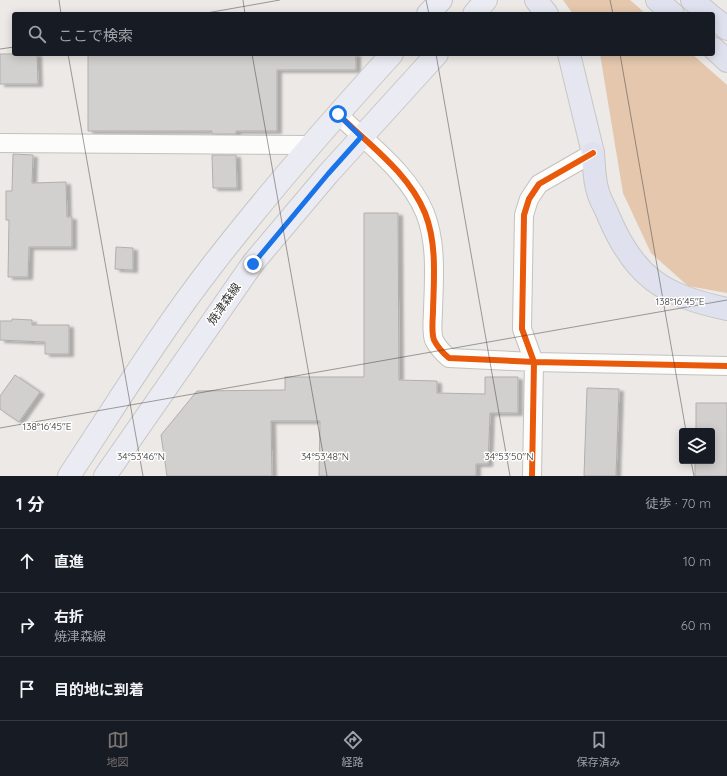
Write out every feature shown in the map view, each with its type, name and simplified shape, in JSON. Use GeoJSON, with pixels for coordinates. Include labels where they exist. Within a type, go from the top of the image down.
{"type":"FeatureCollection","features":[{"type":"Feature","properties":{"kind":"highway"},"geometry":{"type":"LineString","coordinates":[[536,0],[546,12]]}},
{"type":"Feature","properties":{"kind":"highway"},"geometry":{"type":"LineString","coordinates":[[657,0],[671,12]]}},
{"type":"Feature","properties":{"kind":"highway"},"geometry":{"type":"LineString","coordinates":[[692,0],[707,12]]}},
{"type":"Feature","properties":{"kind":"highway"},"geometry":{"type":"LineString","coordinates":[[715,20],[727,29]]}},
{"type":"Feature","properties":{"kind":"highway"},"geometry":{"type":"LineString","coordinates":[[715,50],[727,60]]}},
{"type":"Feature","properties":{"kind":"highway"},"geometry":{"type":"LineString","coordinates":[[570,56],[593,153],[597,192],[617,237],[632,260],[648,277],[665,289],[689,300],[727,309]]}},
{"type":"Feature","properties":{"kind":"main road"},"geometry":{"type":"LineString","coordinates":[[430,12],[441,0]]}},
{"type":"Feature","properties":{"kind":"main road"},"geometry":{"type":"LineString","coordinates":[[476,12],[486,0]]}},
{"type":"Feature","properties":{"kind":"main road"},"geometry":{"type":"LineString","coordinates":[[69,476],[156,345],[213,264],[310,145],[390,56]]}},
{"type":"Feature","properties":{"kind":"main road","name":"焼津森線"},"geometry":{"type":"LineString","coordinates":[[105,476],[253,264],[328,174],[435,56]]}},
{"type":"Feature","properties":{"kind":"street"},"geometry":{"type":"LineString","coordinates":[[338,114],[398,170],[415,192],[426,215],[432,238],[434,261],[433,338],[440,350],[450,358],[534,362],[727,366]]}},
{"type":"Feature","properties":{"kind":"street"},"geometry":{"type":"LineString","coordinates":[[0,143],[310,145]]}},
{"type":"Feature","properties":{"kind":"street"},"geometry":{"type":"LineString","coordinates":[[532,476],[534,362],[522,329],[524,215],[530,199],[539,184],[593,153]]}},
{"type":"Feature","properties":{"kind":"shaded area"},"geometry":{"type":"Polygon","coordinates":[[[563,0],[630,0],[644,12],[572,12],[563,0]]]}},
{"type":"Feature","properties":{"kind":"shaded area"},"geometry":{"type":"Polygon","coordinates":[[[600,56],[694,56],[727,85],[727,293],[688,286],[651,253],[623,193],[600,56]]]}},
{"type":"Feature","properties":{"kind":"building"},"geometry":{"type":"Polygon","coordinates":[[[0,54],[12,54],[12,56],[37,56],[38,84],[0,84],[0,54]]]}},
{"type":"Feature","properties":{"kind":"building"},"geometry":{"type":"Polygon","coordinates":[[[88,56],[356,56],[356,70],[277,70],[277,131],[236,131],[236,134],[212,134],[212,131],[88,131],[88,56]]]}},
{"type":"Feature","properties":{"kind":"building"},"geometry":{"type":"Polygon","coordinates":[[[13,154],[33,155],[32,183],[66,182],[67,217],[72,217],[72,247],[29,247],[28,277],[8,277],[9,220],[6,220],[6,191],[12,191],[13,154]]]}},
{"type":"Feature","properties":{"kind":"building"},"geometry":{"type":"Polygon","coordinates":[[[212,155],[236,155],[237,188],[213,188],[212,155]]]}},
{"type":"Feature","properties":{"kind":"building"},"geometry":{"type":"Polygon","coordinates":[[[364,213],[398,213],[399,380],[437,381],[437,393],[485,394],[485,377],[518,377],[518,413],[490,413],[488,464],[476,464],[476,476],[319,476],[320,421],[271,421],[272,476],[167,476],[161,435],[197,391],[285,390],[285,377],[364,377],[364,213]]]}},
{"type":"Feature","properties":{"kind":"building"},"geometry":{"type":"Polygon","coordinates":[[[116,247],[133,248],[133,270],[115,269],[116,247]]]}},
{"type":"Feature","properties":{"kind":"building"},"geometry":{"type":"Polygon","coordinates":[[[12,319],[32,320],[32,325],[69,325],[69,354],[45,354],[45,342],[0,340],[0,321],[12,321],[12,319]]]}},
{"type":"Feature","properties":{"kind":"building"},"geometry":{"type":"Polygon","coordinates":[[[15,375],[40,392],[19,422],[0,409],[0,396],[15,375]]]}},
{"type":"Feature","properties":{"kind":"building"},"geometry":{"type":"Polygon","coordinates":[[[587,388],[619,389],[616,476],[584,476],[587,388]]]}},
{"type":"Feature","properties":{"kind":"building"},"geometry":{"type":"Polygon","coordinates":[[[696,403],[727,403],[727,476],[695,476],[695,464],[715,464],[715,428],[696,428],[696,403]]]}},
{"type":"Feature","properties":{"kind":"cycle path"},"geometry":{"type":"LineString","coordinates":[[338,114],[375,148],[398,172],[418,198],[425,213],[429,224],[434,261],[433,337],[439,348],[449,358],[534,362],[727,366]]}},
{"type":"Feature","properties":{"kind":"cycle path"},"geometry":{"type":"LineString","coordinates":[[532,476],[534,362],[522,329],[524,215],[529,199],[539,184],[593,153]]}},
{"type":"Feature","properties":{"kind":"route"},"geometry":{"type":"LineString","coordinates":[[253,264],[361,137],[338,114]]}}]}
